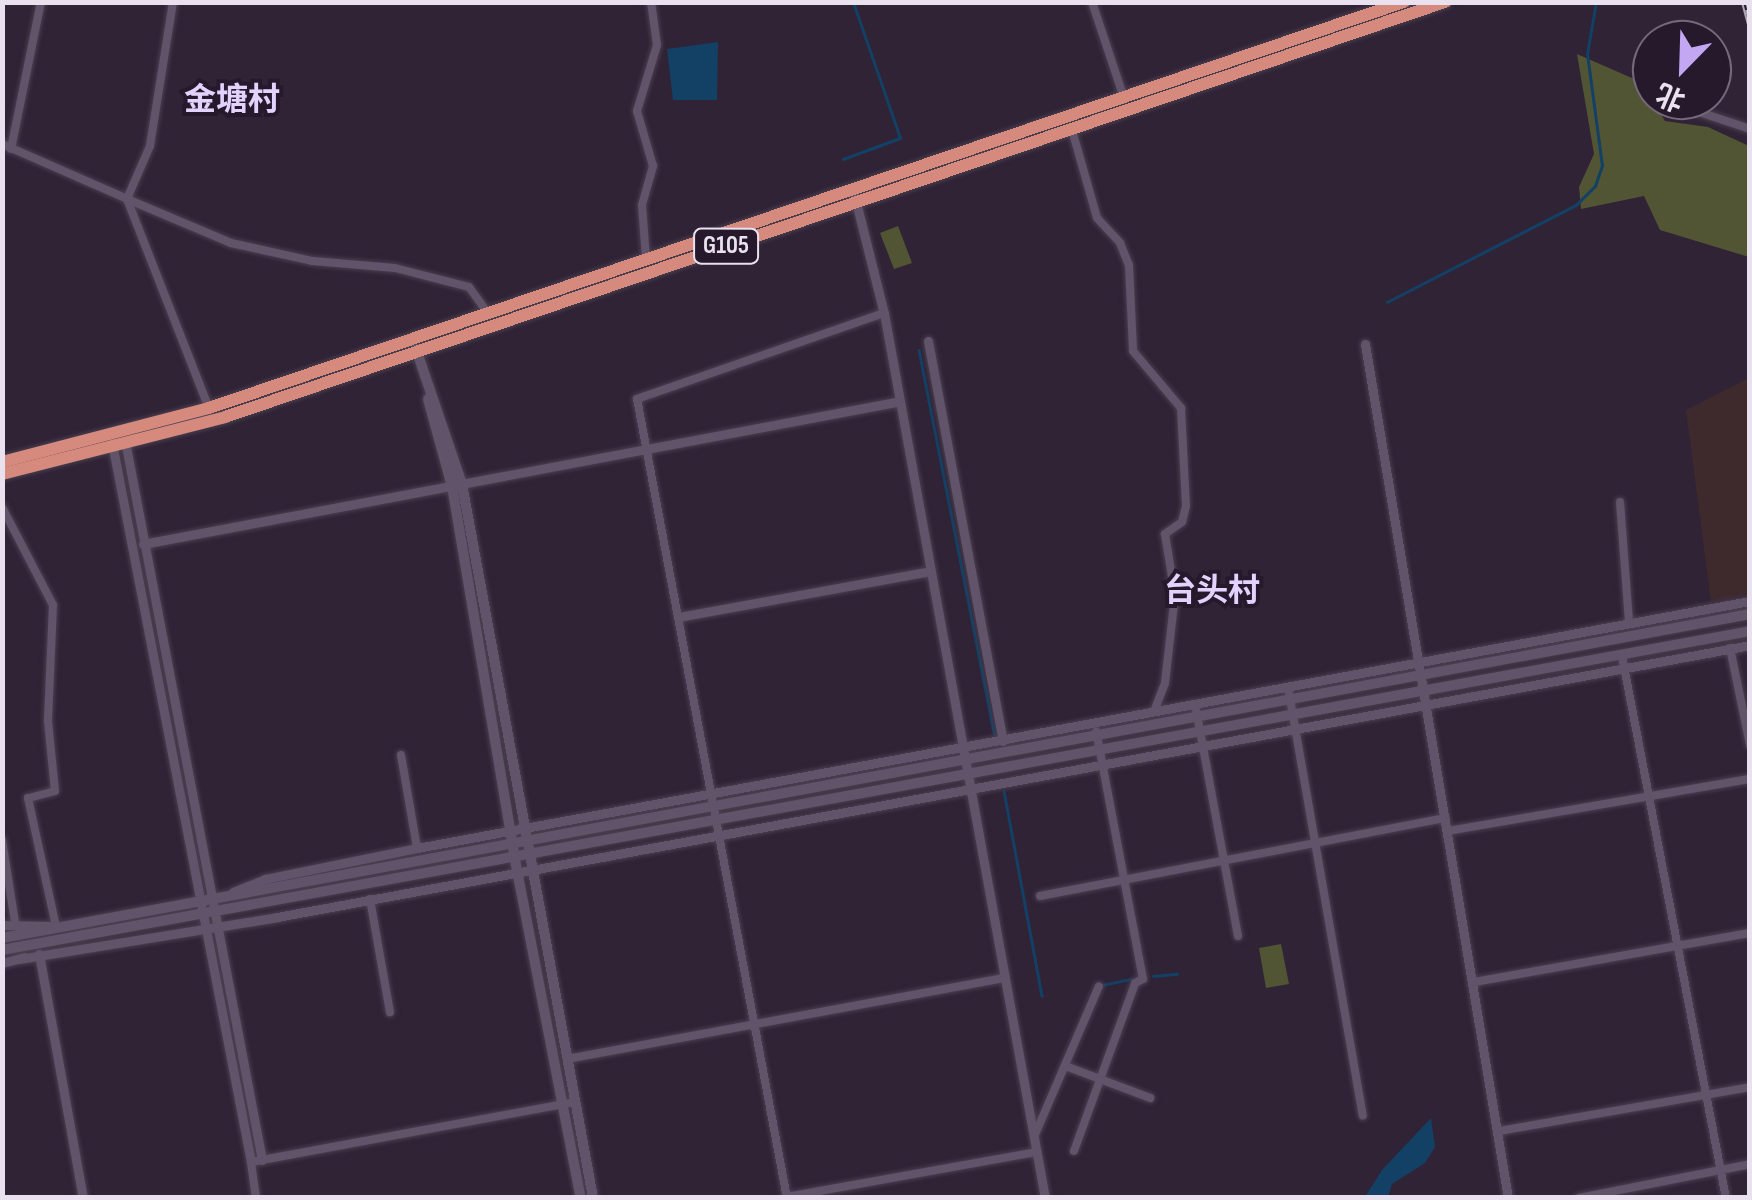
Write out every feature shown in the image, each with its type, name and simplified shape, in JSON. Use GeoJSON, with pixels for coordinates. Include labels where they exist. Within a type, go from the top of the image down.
{"type":"FeatureCollection","features":[{"type":"Feature","properties":{"kind":"highway","name":"G105"},"geometry":{"type":"LineString","coordinates":[[2,462],[226,417],[413,347],[1404,2]]}},
{"type":"Feature","properties":{"kind":"highway","name":"G105"},"geometry":{"type":"LineString","coordinates":[[2,474],[413,347],[488,314],[646,259],[1072,130],[1444,2]]}},
{"type":"Feature","properties":{"kind":"main road"},"geometry":{"type":"LineString","coordinates":[[413,347],[457,485],[526,828],[566,1060],[582,1198]]}},
{"type":"Feature","properties":{"kind":"main road"},"geometry":{"type":"LineString","coordinates":[[457,485],[512,845],[593,1198]]}},
{"type":"Feature","properties":{"kind":"main road"},"geometry":{"type":"LineString","coordinates":[[207,908],[512,845],[1097,736],[1423,682],[1750,614]]}},
{"type":"Feature","properties":{"kind":"main road"},"geometry":{"type":"LineString","coordinates":[[1423,682],[1624,662],[1750,631]]}},
{"type":"Feature","properties":{"kind":"main road"},"geometry":{"type":"LineString","coordinates":[[2,938],[531,863],[972,784],[1100,749],[1200,731],[1292,706]]}},
{"type":"Feature","properties":{"kind":"main road"},"geometry":{"type":"LineString","coordinates":[[2,950],[38,949],[57,933]]}},
{"type":"Feature","properties":{"kind":"street"},"geometry":{"type":"LineString","coordinates":[[41,2],[7,146],[231,243],[313,261],[395,268],[468,288],[488,314]]}},
{"type":"Feature","properties":{"kind":"street"},"geometry":{"type":"LineString","coordinates":[[173,2],[150,146],[127,199],[209,408]]}},
{"type":"Feature","properties":{"kind":"street"},"geometry":{"type":"LineString","coordinates":[[646,259],[642,205],[652,166],[637,110],[657,46],[651,2]]}},
{"type":"Feature","properties":{"kind":"street"},"geometry":{"type":"LineString","coordinates":[[1092,2],[1124,98]]}},
{"type":"Feature","properties":{"kind":"street"},"geometry":{"type":"LineString","coordinates":[[1723,120],[1750,129]]}},
{"type":"Feature","properties":{"kind":"street"},"geometry":{"type":"LineString","coordinates":[[1072,130],[1097,218],[1130,265],[1132,351],[1181,408],[1186,506],[1182,522],[1165,534],[1176,596],[1166,683],[1154,711]]}},
{"type":"Feature","properties":{"kind":"street"},"geometry":{"type":"LineString","coordinates":[[855,196],[884,314],[896,402],[969,762],[1045,1198]]}},
{"type":"Feature","properties":{"kind":"street"},"geometry":{"type":"LineString","coordinates":[[884,314],[637,399],[646,449],[785,1197],[1036,1152]]}},
{"type":"Feature","properties":{"kind":"street"},"geometry":{"type":"LineString","coordinates":[[928,341],[1003,741]]}},
{"type":"Feature","properties":{"kind":"street"},"geometry":{"type":"LineString","coordinates":[[1366,344],[1508,1198]]}},
{"type":"Feature","properties":{"kind":"street"},"geometry":{"type":"LineString","coordinates":[[143,544],[896,402]]}},
{"type":"Feature","properties":{"kind":"street"},"geometry":{"type":"LineString","coordinates":[[118,439],[143,544],[207,908],[205,929],[256,1198]]}},
{"type":"Feature","properties":{"kind":"street"},"geometry":{"type":"LineString","coordinates":[[118,439],[207,908],[217,927],[262,1160]]}},
{"type":"Feature","properties":{"kind":"street"},"geometry":{"type":"LineString","coordinates":[[1620,502],[1629,623]]}},
{"type":"Feature","properties":{"kind":"street"},"geometry":{"type":"LineString","coordinates":[[2,507],[50,593],[55,616],[48,721],[55,790],[28,798],[57,933],[15,922],[2,925]]}},
{"type":"Feature","properties":{"kind":"street"},"geometry":{"type":"LineString","coordinates":[[678,617],[930,572]]}},
{"type":"Feature","properties":{"kind":"street"},"geometry":{"type":"LineString","coordinates":[[207,908],[265,879],[417,848],[1750,601]]}},
{"type":"Feature","properties":{"kind":"street"},"geometry":{"type":"LineString","coordinates":[[972,784],[1203,749],[1624,662],[1750,645]]}},
{"type":"Feature","properties":{"kind":"street"},"geometry":{"type":"LineString","coordinates":[[1730,648],[1750,745]]}},
{"type":"Feature","properties":{"kind":"street"},"geometry":{"type":"LineString","coordinates":[[1624,662],[1726,1198]]}},
{"type":"Feature","properties":{"kind":"street"},"geometry":{"type":"LineString","coordinates":[[1288,687],[1364,1115]]}},
{"type":"Feature","properties":{"kind":"street"},"geometry":{"type":"LineString","coordinates":[[1195,704],[1238,936]]}},
{"type":"Feature","properties":{"kind":"street"},"geometry":{"type":"LineString","coordinates":[[1074,1150],[1135,983],[1143,979],[1094,722]]}},
{"type":"Feature","properties":{"kind":"street"},"geometry":{"type":"LineString","coordinates":[[401,756],[417,848]]}},
{"type":"Feature","properties":{"kind":"street"},"geometry":{"type":"LineString","coordinates":[[1448,832],[1750,779]]}},
{"type":"Feature","properties":{"kind":"street"},"geometry":{"type":"LineString","coordinates":[[1040,896],[1446,818]]}},
{"type":"Feature","properties":{"kind":"street"},"geometry":{"type":"LineString","coordinates":[[2,840],[15,922]]}},
{"type":"Feature","properties":{"kind":"street"},"geometry":{"type":"LineString","coordinates":[[2,963],[38,949],[217,927],[516,865]]}},
{"type":"Feature","properties":{"kind":"street"},"geometry":{"type":"LineString","coordinates":[[370,898],[390,1012]]}},
{"type":"Feature","properties":{"kind":"street"},"geometry":{"type":"LineString","coordinates":[[1474,982],[1750,933]]}},
{"type":"Feature","properties":{"kind":"street"},"geometry":{"type":"LineString","coordinates":[[38,949],[83,1198]]}},
{"type":"Feature","properties":{"kind":"street"},"geometry":{"type":"LineString","coordinates":[[566,1060],[1006,978]]}},
{"type":"Feature","properties":{"kind":"street"},"geometry":{"type":"LineString","coordinates":[[1034,1136],[1068,1067],[1099,986]]}},
{"type":"Feature","properties":{"kind":"street"},"geometry":{"type":"LineString","coordinates":[[1068,1067],[1150,1098]]}},
{"type":"Feature","properties":{"kind":"street"},"geometry":{"type":"LineString","coordinates":[[1499,1131],[1750,1086]]}},
{"type":"Feature","properties":{"kind":"street"},"geometry":{"type":"LineString","coordinates":[[251,1162],[569,1103]]}},
{"type":"Feature","properties":{"kind":"street"},"geometry":{"type":"LineString","coordinates":[[1579,1198],[1750,1164]]}},
{"type":"Feature","properties":{"kind":"shaded area"},"geometry":{"type":"Polygon","coordinates":[[[1749,378],[1749,594],[1711,602],[1686,410],[1749,378]]]}},
{"type":"Feature","properties":{"kind":"green space"},"geometry":{"type":"Polygon","coordinates":[[[1577,54],[1632,78],[1632,120],[1708,127],[1749,146],[1749,257],[1660,230],[1644,196],[1581,209],[1579,187],[1594,154],[1577,54]]]}},
{"type":"Feature","properties":{"kind":"green space"},"geometry":{"type":"Polygon","coordinates":[[[898,226],[912,263],[894,269],[880,233],[898,226]]]}},
{"type":"Feature","properties":{"kind":"green space"},"geometry":{"type":"Polygon","coordinates":[[[1281,944],[1289,984],[1266,988],[1259,948],[1281,944]]]}},
{"type":"Feature","properties":{"kind":"water"},"geometry":{"type":"Polygon","coordinates":[[[718,42],[717,100],[673,100],[667,49],[718,42]]]}},
{"type":"Feature","properties":{"kind":"water"},"geometry":{"type":"Polygon","coordinates":[[[1431,1118],[1435,1147],[1425,1163],[1392,1184],[1388,1197],[1365,1197],[1382,1170],[1431,1118]]]}},
{"type":"Feature","properties":{"kind":"waterway"},"geometry":{"type":"LineString","coordinates":[[843,159],[900,138],[853,2]]}},
{"type":"Feature","properties":{"kind":"waterway"},"geometry":{"type":"LineString","coordinates":[[1387,302],[1576,205],[1595,186],[1602,166],[1587,54],[1596,2]]}},
{"type":"Feature","properties":{"kind":"waterway"},"geometry":{"type":"LineString","coordinates":[[919,350],[994,734]]}},
{"type":"Feature","properties":{"kind":"waterway"},"geometry":{"type":"LineString","coordinates":[[1004,791],[1042,996]]}},
{"type":"Feature","properties":{"kind":"waterway"},"geometry":{"type":"LineString","coordinates":[[1153,976],[1177,974]]}},
{"type":"Feature","properties":{"kind":"waterway"},"geometry":{"type":"LineString","coordinates":[[1102,985],[1130,979]]}},
{"type":"Feature","properties":{"kind":"railway"},"geometry":{"type":"LineString","coordinates":[[1744,2],[1750,24]]}},
{"type":"Feature","properties":{"kind":"district","name":"金塘村"},"geometry":{"type":"Point","coordinates":[232,101]}},
{"type":"Feature","properties":{"kind":"district","name":"台头村"},"geometry":{"type":"Point","coordinates":[1212,592]}}]}
